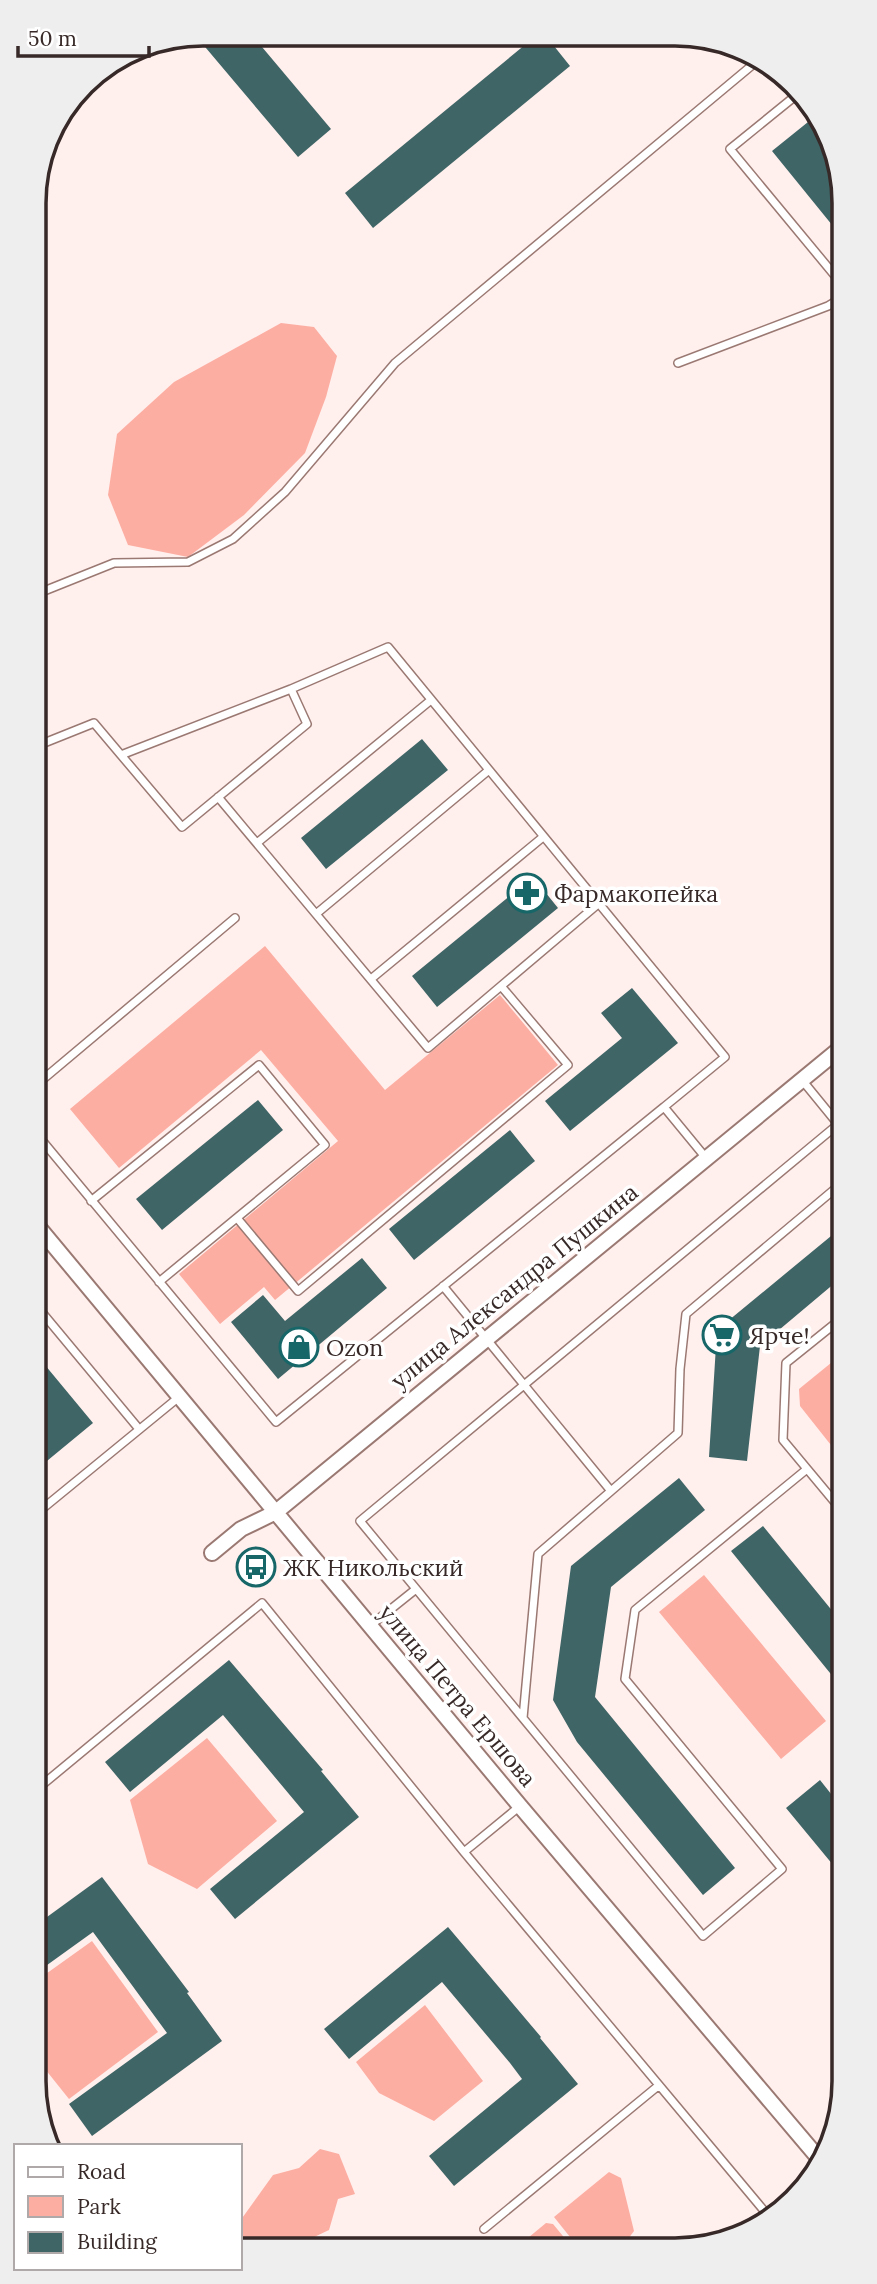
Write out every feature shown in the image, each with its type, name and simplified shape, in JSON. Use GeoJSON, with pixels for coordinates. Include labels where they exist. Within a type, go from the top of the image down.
{"type":"FeatureCollection","features":[{"type":"Feature","properties":{"kind":"street","name":"улица Александра Пушкина"},"geometry":{"type":"LineString","coordinates":[[212,1553],[241,1529],[276,1512],[832,1056]]}},
{"type":"Feature","properties":{"kind":"street","name":"улица Петра Ершова"},"geometry":{"type":"LineString","coordinates":[[46,1236],[520,1806],[814,2153]]}},
{"type":"Feature","properties":{"kind":"lane"},"geometry":{"type":"LineString","coordinates":[[46,590],[114,563],[188,562],[233,539],[285,492],[394,363],[751,66]]}},
{"type":"Feature","properties":{"kind":"lane"},"geometry":{"type":"LineString","coordinates":[[792,99],[730,149],[832,272]]}},
{"type":"Feature","properties":{"kind":"lane"},"geometry":{"type":"LineString","coordinates":[[678,363],[832,304]]}},
{"type":"Feature","properties":{"kind":"lane"},"geometry":{"type":"LineString","coordinates":[[46,1146],[276,1422],[725,1057],[388,647],[290,689],[121,755]]}},
{"type":"Feature","properties":{"kind":"lane"},"geometry":{"type":"LineString","coordinates":[[46,742],[94,723],[182,827],[307,724],[290,689]]}},
{"type":"Feature","properties":{"kind":"lane"},"geometry":{"type":"LineString","coordinates":[[257,844],[431,700]]}},
{"type":"Feature","properties":{"kind":"lane"},"geometry":{"type":"LineString","coordinates":[[317,914],[489,770]]}},
{"type":"Feature","properties":{"kind":"lane"},"geometry":{"type":"LineString","coordinates":[[218,796],[428,1048],[598,904]]}},
{"type":"Feature","properties":{"kind":"lane"},"geometry":{"type":"LineString","coordinates":[[371,979],[543,837]]}},
{"type":"Feature","properties":{"kind":"lane"},"geometry":{"type":"LineString","coordinates":[[46,1077],[235,918]]}},
{"type":"Feature","properties":{"kind":"lane"},"geometry":{"type":"LineString","coordinates":[[237,1218],[298,1291],[568,1065],[501,986]]}},
{"type":"Feature","properties":{"kind":"lane"},"geometry":{"type":"LineString","coordinates":[[91,1201],[259,1065],[326,1145],[159,1282]]}},
{"type":"Feature","properties":{"kind":"lane"},"geometry":{"type":"LineString","coordinates":[[802,1080],[832,1113]]}},
{"type":"Feature","properties":{"kind":"lane"},"geometry":{"type":"LineString","coordinates":[[664,1107],[706,1158]]}},
{"type":"Feature","properties":{"kind":"lane"},"geometry":{"type":"LineString","coordinates":[[807,1469],[635,1610],[625,1679],[782,1869],[703,1936],[360,1521],[832,1132]]}},
{"type":"Feature","properties":{"kind":"lane"},"geometry":{"type":"LineString","coordinates":[[523,1718],[538,1554],[678,1433],[680,1369],[686,1314],[831,1192]]}},
{"type":"Feature","properties":{"kind":"lane"},"geometry":{"type":"LineString","coordinates":[[443,1286],[611,1491]]}},
{"type":"Feature","properties":{"kind":"lane"},"geometry":{"type":"LineString","coordinates":[[46,1317],[139,1429]]}},
{"type":"Feature","properties":{"kind":"lane"},"geometry":{"type":"LineString","coordinates":[[831,1327],[786,1363],[783,1440],[831,1499]]}},
{"type":"Feature","properties":{"kind":"lane"},"geometry":{"type":"LineString","coordinates":[[46,1506],[179,1397]]}},
{"type":"Feature","properties":{"kind":"lane"},"geometry":{"type":"LineString","coordinates":[[371,1626],[416,1589]]}},
{"type":"Feature","properties":{"kind":"lane"},"geometry":{"type":"LineString","coordinates":[[46,1782],[262,1603],[464,1852],[764,2210]]}},
{"type":"Feature","properties":{"kind":"lane"},"geometry":{"type":"LineString","coordinates":[[464,1852],[520,1806]]}},
{"type":"Feature","properties":{"kind":"lane"},"geometry":{"type":"LineString","coordinates":[[484,2229],[658,2086]]}},
{"type":"Feature","properties":{"kind":"green space"},"geometry":{"type":"Polygon","coordinates":[[[281,323],[314,327],[337,356],[326,397],[305,453],[244,515],[188,557],[128,545],[108,495],[117,434],[174,382],[281,323]]]}},
{"type":"Feature","properties":{"kind":"green space"},"geometry":{"type":"Polygon","coordinates":[[[265,946],[385,1090],[500,995],[558,1065],[275,1300],[264,1287],[220,1324],[179,1274],[338,1141],[261,1050],[119,1168],[70,1109],[265,946]]]}},
{"type":"Feature","properties":{"kind":"green space"},"geometry":{"type":"Polygon","coordinates":[[[831,1363],[831,1446],[800,1406],[799,1389],[831,1363]]]}},
{"type":"Feature","properties":{"kind":"green space"},"geometry":{"type":"Polygon","coordinates":[[[704,1575],[826,1721],[781,1759],[659,1612],[704,1575]]]}},
{"type":"Feature","properties":{"kind":"green space"},"geometry":{"type":"Polygon","coordinates":[[[207,1738],[277,1821],[197,1889],[148,1864],[130,1800],[207,1738]]]}},
{"type":"Feature","properties":{"kind":"green space"},"geometry":{"type":"Polygon","coordinates":[[[92,1941],[158,2032],[69,2099],[46,2070],[46,1974],[92,1941]]]}},
{"type":"Feature","properties":{"kind":"green space"},"geometry":{"type":"Polygon","coordinates":[[[425,2005],[483,2081],[434,2121],[379,2093],[356,2062],[425,2005]]]}},
{"type":"Feature","properties":{"kind":"green space"},"geometry":{"type":"Polygon","coordinates":[[[320,2149],[339,2154],[355,2194],[338,2199],[329,2230],[312,2238],[242,2238],[242,2218],[273,2175],[299,2168],[320,2149]]]}},
{"type":"Feature","properties":{"kind":"green space"},"geometry":{"type":"Polygon","coordinates":[[[609,2172],[621,2178],[634,2231],[629,2238],[571,2238],[554,2217],[609,2172]]]}},
{"type":"Feature","properties":{"kind":"green space"},"geometry":{"type":"Polygon","coordinates":[[[546,2223],[553,2224],[565,2238],[528,2238],[546,2223]]]}},
{"type":"Feature","properties":{"kind":"building"},"geometry":{"type":"Polygon","coordinates":[[[204,46],[261,46],[331,129],[298,157],[204,46]]]}},
{"type":"Feature","properties":{"kind":"building"},"geometry":{"type":"Polygon","coordinates":[[[524,46],[554,46],[570,66],[373,228],[345,193],[524,46]]]}},
{"type":"Feature","properties":{"kind":"building"},"geometry":{"type":"Polygon","coordinates":[[[808,122],[820,143],[828,172],[832,225],[772,151],[808,122]]]}},
{"type":"Feature","properties":{"kind":"building"},"geometry":{"type":"Polygon","coordinates":[[[422,739],[448,770],[326,869],[301,838],[422,739]]]}},
{"type":"Feature","properties":{"kind":"building"},"geometry":{"type":"Polygon","coordinates":[[[533,877],[558,908],[437,1007],[412,976],[533,877]]]}},
{"type":"Feature","properties":{"kind":"building"},"geometry":{"type":"Polygon","coordinates":[[[632,988],[678,1043],[570,1131],[545,1101],[622,1038],[601,1013],[632,988]]]}},
{"type":"Feature","properties":{"kind":"building"},"geometry":{"type":"Polygon","coordinates":[[[258,1100],[283,1130],[162,1230],[136,1199],[258,1100]]]}},
{"type":"Feature","properties":{"kind":"building"},"geometry":{"type":"Polygon","coordinates":[[[510,1130],[535,1161],[414,1260],[389,1229],[510,1130]]]}},
{"type":"Feature","properties":{"kind":"building"},"geometry":{"type":"Polygon","coordinates":[[[831,1236],[831,1286],[760,1346],[747,1461],[709,1457],[717,1330],[831,1236]]]}},
{"type":"Feature","properties":{"kind":"building"},"geometry":{"type":"Polygon","coordinates":[[[362,1258],[387,1288],[278,1379],[231,1322],[263,1295],[285,1321],[362,1258]]]}},
{"type":"Feature","properties":{"kind":"building"},"geometry":{"type":"Polygon","coordinates":[[[46,1366],[93,1423],[46,1462],[46,1366]]]}},
{"type":"Feature","properties":{"kind":"building"},"geometry":{"type":"Polygon","coordinates":[[[679,1478],[705,1510],[611,1587],[595,1697],[735,1868],[703,1895],[577,1742],[553,1700],[571,1566],[679,1478]]]}},
{"type":"Feature","properties":{"kind":"building"},"geometry":{"type":"Polygon","coordinates":[[[763,1526],[831,1610],[831,1674],[731,1551],[763,1526]]]}},
{"type":"Feature","properties":{"kind":"building"},"geometry":{"type":"Polygon","coordinates":[[[229,1660],[323,1770],[321,1771],[359,1817],[235,1919],[210,1889],[304,1812],[223,1715],[130,1792],[105,1762],[229,1660]]]}},
{"type":"Feature","properties":{"kind":"building"},"geometry":{"type":"Polygon","coordinates":[[[820,1780],[831,1794],[831,1863],[786,1808],[820,1780]]]}},
{"type":"Feature","properties":{"kind":"building"},"geometry":{"type":"Polygon","coordinates":[[[102,1877],[189,1992],[187,1993],[222,2041],[92,2136],[69,2104],[167,2033],[93,1932],[46,1966],[46,1918],[102,1877]]]}},
{"type":"Feature","properties":{"kind":"building"},"geometry":{"type":"Polygon","coordinates":[[[448,1927],[578,2084],[454,2186],[429,2156],[522,2079],[510,2063],[442,1982],[349,2059],[324,2029],[448,1927]]]}},
{"type":"Feature","properties":{"kind":"place","name":"Фармакопейка"},"geometry":{"type":"Point","coordinates":[527,893]}},
{"type":"Feature","properties":{"kind":"place","name":"Ярче!"},"geometry":{"type":"Point","coordinates":[722,1335]}},
{"type":"Feature","properties":{"kind":"place","name":"Ozon"},"geometry":{"type":"Point","coordinates":[299,1347]}},
{"type":"Feature","properties":{"kind":"place","name":"ЖК Никольский"},"geometry":{"type":"Point","coordinates":[256,1567]}}]}
